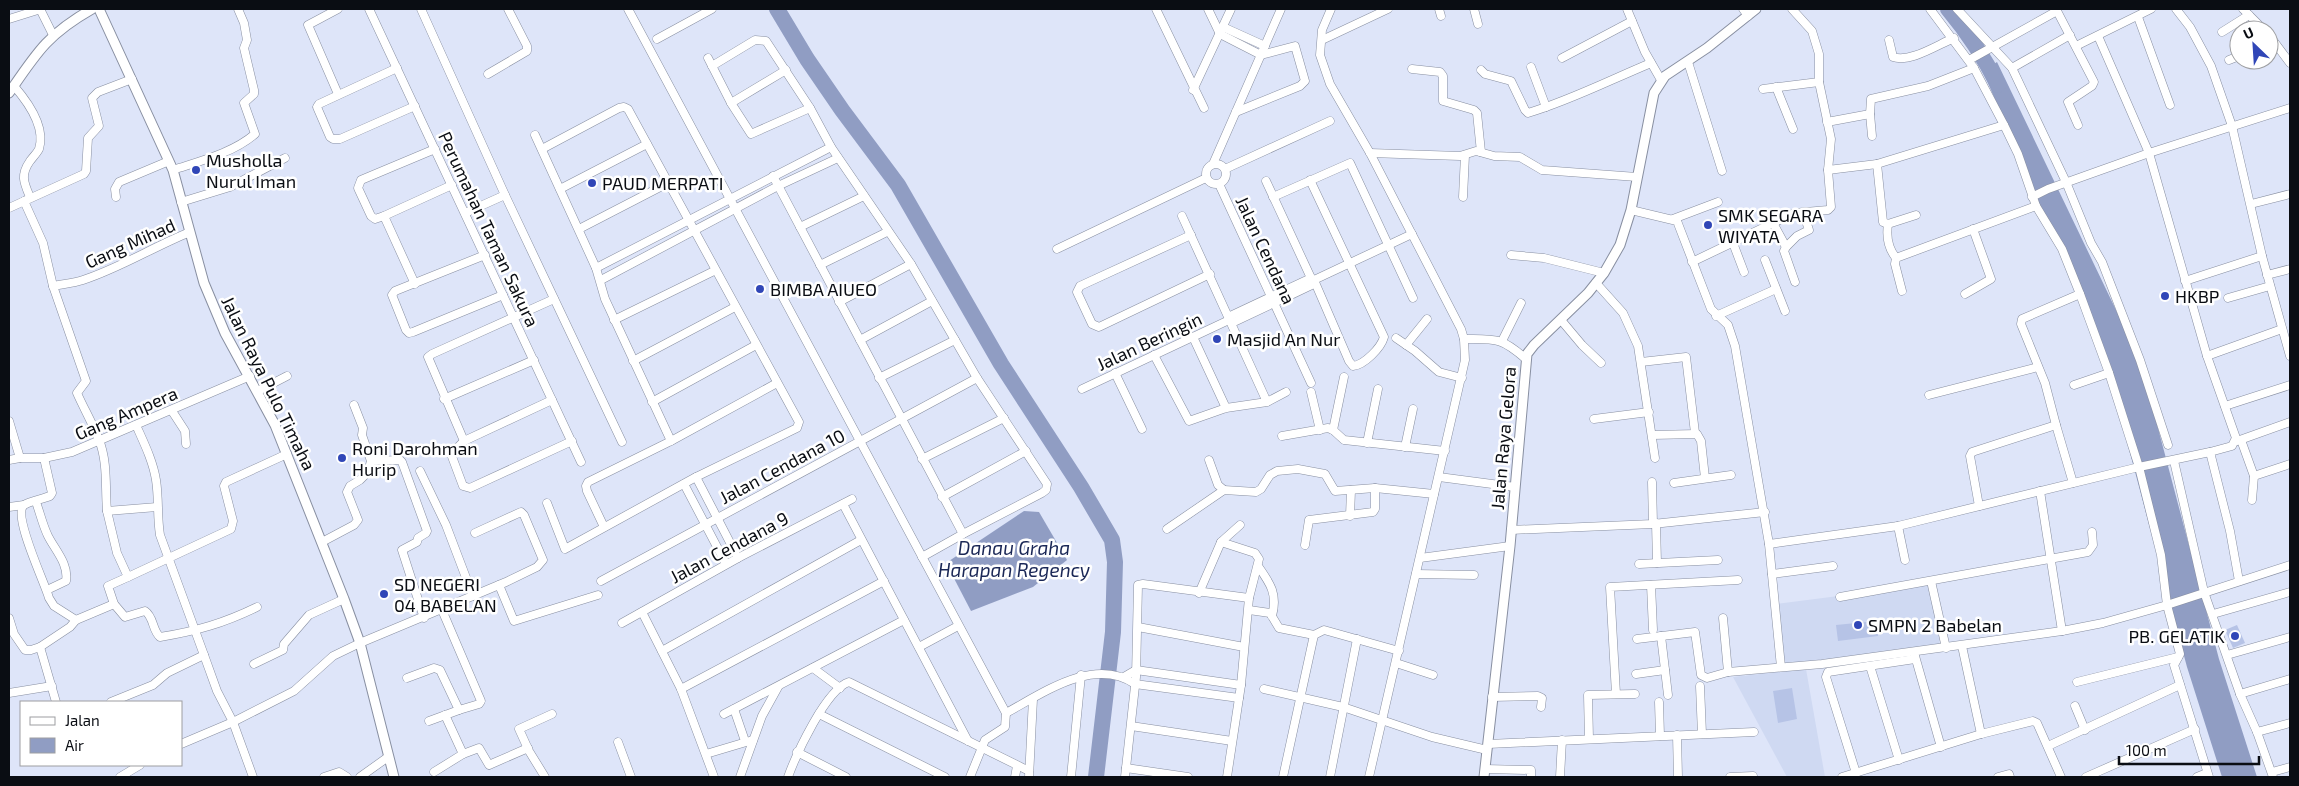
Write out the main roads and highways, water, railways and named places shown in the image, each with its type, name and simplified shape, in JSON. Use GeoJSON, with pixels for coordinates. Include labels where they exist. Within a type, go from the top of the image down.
{"type":"FeatureCollection","features":[{"type":"Feature","properties":{"kind":"water"},"geometry":{"type":"Polygon","coordinates":[[[1997,62],[2140,360],[2219,659],[2257,777],[2222,777],[2187,667],[2106,363],[1983,71],[1997,62]]]}},
{"type":"Feature","properties":{"kind":"water","name":"Danau Graha Harapan Regency"},"geometry":{"type":"Polygon","coordinates":[[[1024,511],[1039,512],[1067,560],[1033,587],[971,611],[946,563],[1024,511]]]}},
{"type":"Feature","properties":{"kind":"waterway"},"geometry":{"type":"LineString","coordinates":[[777,9],[807,59],[842,110],[898,185],[1001,364],[1081,487],[1112,540],[1115,562],[1113,632],[1096,777]]}},
{"type":"Feature","properties":{"kind":"waterway"},"geometry":{"type":"LineString","coordinates":[[1948,9],[1975,46],[1998,85]]}},
{"type":"Feature","properties":{"kind":"place","name":"Musholla Nurul Iman"},"geometry":{"type":"Point","coordinates":[196,170]}},
{"type":"Feature","properties":{"kind":"place","name":"PAUD MERPATI"},"geometry":{"type":"Point","coordinates":[592,183]}},
{"type":"Feature","properties":{"kind":"place","name":"SMK SEGARA WIYATA"},"geometry":{"type":"Point","coordinates":[1708,225]}},
{"type":"Feature","properties":{"kind":"place","name":"BIMBA AIUEO"},"geometry":{"type":"Point","coordinates":[760,289]}},
{"type":"Feature","properties":{"kind":"place","name":"HKBP"},"geometry":{"type":"Point","coordinates":[2165,296]}},
{"type":"Feature","properties":{"kind":"place","name":"Masjid An Nur"},"geometry":{"type":"Point","coordinates":[1217,339]}},
{"type":"Feature","properties":{"kind":"place","name":"Roni Darohman Hurip"},"geometry":{"type":"Point","coordinates":[342,458]}},
{"type":"Feature","properties":{"kind":"place","name":"SD NEGERI 04 BABELAN"},"geometry":{"type":"Point","coordinates":[384,594]}},
{"type":"Feature","properties":{"kind":"place","name":"SMPN 2 Babelan"},"geometry":{"type":"Point","coordinates":[1858,625]}},
{"type":"Feature","properties":{"kind":"place","name":"PB. GELATIK"},"geometry":{"type":"Point","coordinates":[2235,636]}}]}
